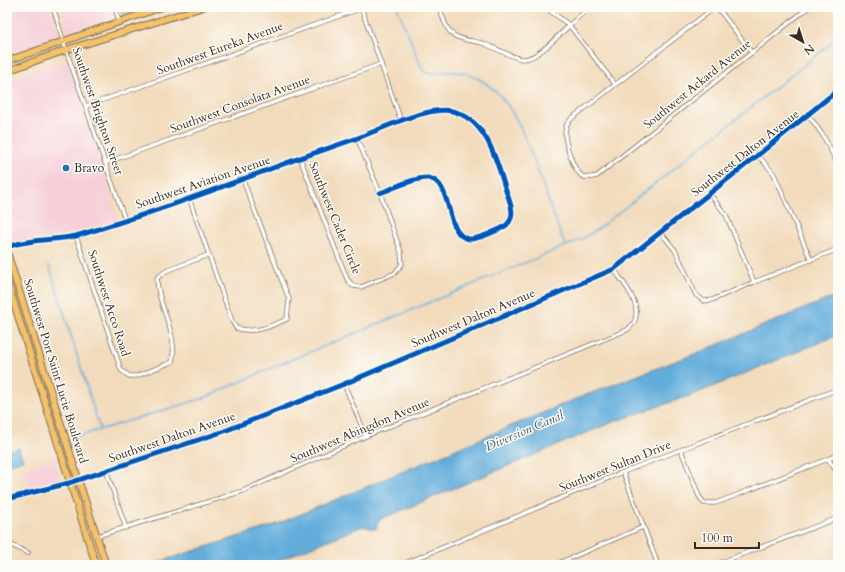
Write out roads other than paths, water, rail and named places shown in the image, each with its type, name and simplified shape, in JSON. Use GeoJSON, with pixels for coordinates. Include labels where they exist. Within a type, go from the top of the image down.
{"type":"FeatureCollection","features":[{"type":"Feature","properties":{"kind":"main road"},"geometry":{"type":"LineString","coordinates":[[7,61],[162,7]]}},
{"type":"Feature","properties":{"kind":"main road"},"geometry":{"type":"LineString","coordinates":[[7,71],[66,50],[203,7]]}},
{"type":"Feature","properties":{"kind":"main road","name":"Southwest Port Saint Lucie Boulevard"},"geometry":{"type":"LineString","coordinates":[[7,252],[106,565]]}},
{"type":"Feature","properties":{"kind":"main road","name":"Southwest Port Saint Lucie Boulevard"},"geometry":{"type":"LineString","coordinates":[[7,281],[69,483],[96,565]]}},
{"type":"Feature","properties":{"kind":"street","name":"Southwest Brighton Street"},"geometry":{"type":"LineString","coordinates":[[53,7],[66,50],[125,220]]}},
{"type":"Feature","properties":{"kind":"street"},"geometry":{"type":"LineString","coordinates":[[114,7],[119,22]]}},
{"type":"Feature","properties":{"kind":"street"},"geometry":{"type":"LineString","coordinates":[[439,7],[446,26],[455,36],[491,46],[521,59],[528,59],[543,51],[569,25],[586,12],[603,7]]}},
{"type":"Feature","properties":{"kind":"street"},"geometry":{"type":"LineString","coordinates":[[545,7],[569,25],[615,84],[716,7],[752,53]]}},
{"type":"Feature","properties":{"kind":"street","name":"Southwest Ackard Avenue"},"geometry":{"type":"LineString","coordinates":[[615,84],[571,119],[566,126],[564,136],[577,170],[586,178],[597,176],[809,7]]}},
{"type":"Feature","properties":{"kind":"street"},"geometry":{"type":"LineString","coordinates":[[361,8],[401,121]]}},
{"type":"Feature","properties":{"kind":"street","name":"Southwest Eureka Avenue"},"geometry":{"type":"LineString","coordinates":[[86,106],[361,8]]}},
{"type":"Feature","properties":{"kind":"street","name":"Southwest Consolata Avenue"},"geometry":{"type":"LineString","coordinates":[[105,163],[381,64]]}},
{"type":"Feature","properties":{"kind":"street","name":"Southwest Dalton Avenue"},"geometry":{"type":"LineString","coordinates":[[7,499],[69,483],[222,432],[344,384],[614,269],[661,233],[838,90]]}},
{"type":"Feature","properties":{"kind":"street","name":"Southwest Aviation Avenue"},"geometry":{"type":"LineString","coordinates":[[7,247],[33,241],[76,236],[242,180],[401,121],[439,109],[454,111],[473,121],[486,135],[513,211],[511,220],[501,228],[472,239],[466,238],[455,228],[442,190],[439,184],[433,179],[426,178],[415,180],[380,193]]}},
{"type":"Feature","properties":{"kind":"street"},"geometry":{"type":"LineString","coordinates":[[808,115],[831,148],[838,167]]}},
{"type":"Feature","properties":{"kind":"street","name":"Southwest Cadet Circle"},"geometry":{"type":"LineString","coordinates":[[300,158],[347,279],[354,286],[362,287],[395,273],[402,264],[400,252],[380,193],[357,138]]}},
{"type":"Feature","properties":{"kind":"street"},"geometry":{"type":"LineString","coordinates":[[758,155],[774,174],[811,260]]}},
{"type":"Feature","properties":{"kind":"street"},"geometry":{"type":"LineString","coordinates":[[189,198],[208,255],[232,321],[236,328],[247,332],[270,327],[286,319],[289,299],[242,180]]}},
{"type":"Feature","properties":{"kind":"street"},"geometry":{"type":"LineString","coordinates":[[709,193],[726,215],[754,282]]}},
{"type":"Feature","properties":{"kind":"street"},"geometry":{"type":"LineString","coordinates":[[661,233],[675,250],[696,295],[704,301],[712,300],[838,249]]}},
{"type":"Feature","properties":{"kind":"street","name":"Southwest Acco Road"},"geometry":{"type":"LineString","coordinates":[[76,236],[120,370],[129,376],[137,376],[172,362],[174,353],[172,337],[157,289],[157,278],[166,270],[208,255]]}},
{"type":"Feature","properties":{"kind":"street","name":"Southwest Abingdon Avenue"},"geometry":{"type":"LineString","coordinates":[[98,536],[243,492],[366,436],[627,330],[635,322],[636,312],[634,300],[614,269]]}},
{"type":"Feature","properties":{"kind":"street"},"geometry":{"type":"LineString","coordinates":[[344,384],[366,436]]}},
{"type":"Feature","properties":{"kind":"street","name":"Southwest Sultan Drive"},"geometry":{"type":"LineString","coordinates":[[401,565],[623,472],[838,389]]}},
{"type":"Feature","properties":{"kind":"street"},"geometry":{"type":"LineString","coordinates":[[681,450],[699,496],[704,503],[715,503],[724,500],[838,456]]}},
{"type":"Feature","properties":{"kind":"street"},"geometry":{"type":"LineString","coordinates":[[828,459],[838,473]]}},
{"type":"Feature","properties":{"kind":"street"},"geometry":{"type":"LineString","coordinates":[[106,470],[126,528]]}},
{"type":"Feature","properties":{"kind":"street"},"geometry":{"type":"LineString","coordinates":[[623,472],[658,565]]}},
{"type":"Feature","properties":{"kind":"street"},"geometry":{"type":"LineString","coordinates":[[714,565],[724,563],[838,518]]}},
{"type":"Feature","properties":{"kind":"street"},"geometry":{"type":"LineString","coordinates":[[554,565],[643,527]]}},
{"type":"Feature","properties":{"kind":"street"},"geometry":{"type":"LineString","coordinates":[[7,543],[28,553]]}},
{"type":"Feature","properties":{"kind":"water","name":"Diversion Canal"},"geometry":{"type":"Polygon","coordinates":[[[838,295],[838,335],[695,394],[613,422],[381,519],[378,522],[376,529],[363,526],[267,565],[149,565],[275,525],[578,398],[697,353],[838,295]]]}},
{"type":"Feature","properties":{"kind":"water"},"geometry":{"type":"Polygon","coordinates":[[[19,448],[23,460],[7,465],[7,451],[19,448]]]}},
{"type":"Feature","properties":{"kind":"waterway"},"geometry":{"type":"LineString","coordinates":[[397,7],[423,71],[428,73],[453,72],[467,74],[482,81],[495,90],[505,102],[514,115],[528,144],[565,245]]}},
{"type":"Feature","properties":{"kind":"waterway"},"geometry":{"type":"LineString","coordinates":[[76,437],[204,398],[274,367],[580,240],[598,229],[838,38]]}},
{"type":"Feature","properties":{"kind":"waterway"},"geometry":{"type":"LineString","coordinates":[[49,265],[100,429]]}},
{"type":"Feature","properties":{"kind":"place","name":"Bravo"},"geometry":{"type":"Point","coordinates":[66,168]}}]}
